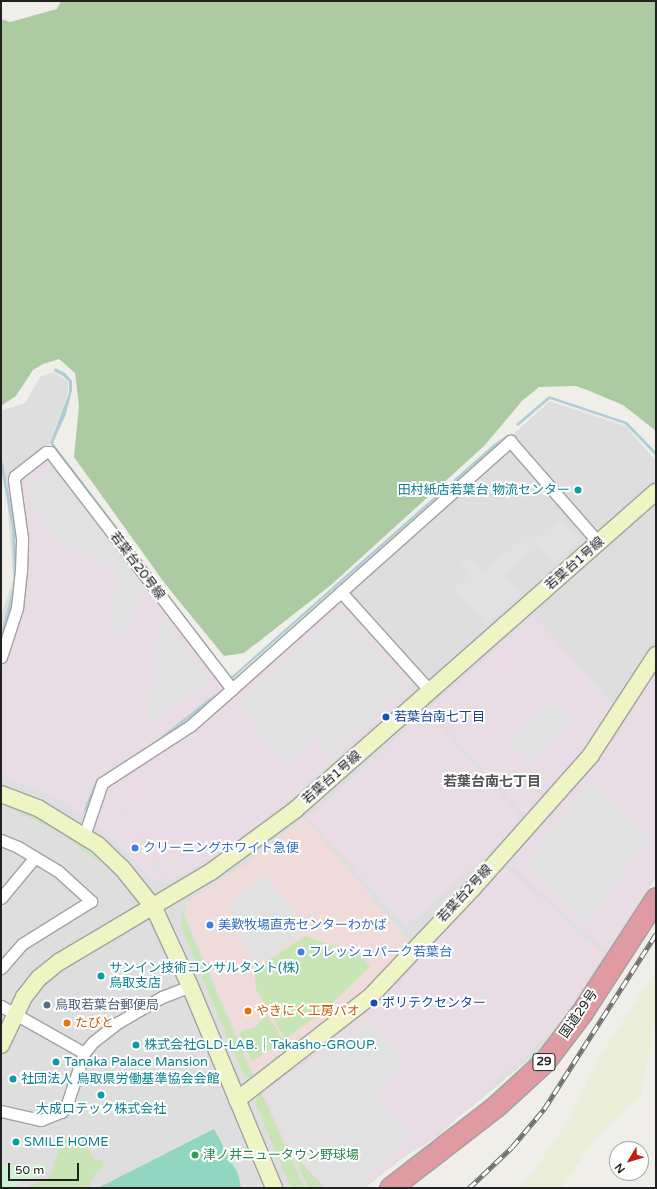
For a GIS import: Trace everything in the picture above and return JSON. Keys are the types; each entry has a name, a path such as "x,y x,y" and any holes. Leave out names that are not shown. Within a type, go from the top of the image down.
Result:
{"highway":[{"name":"国道29号","path":"390,1188 496,1106 545,1061 582,1012 656,898"}],"street":[{"path":"84,836 102,783 190,726 510,441 599,543"},
{"name":"若葉台20号線","path":"1,657 17,608 21,571 22,538 14,480 15,476 46,452 50,452 232,689"},
{"name":"若葉台1号線","path":"1,1045 8,1010 39,978 59,962 154,908 212,871 295,810 656,492"},
{"path":"340,592 430,691"},
{"name":"若葉台2号線","path":"237,1100 370,997 474,887 591,755 656,655"},
{"path":"1,794 38,808 98,845 122,868 154,908 190,986 274,1188"},
{"path":"1,840 35,857 58,871 90,901 22,944 1,968"},
{"path":"1,898 35,857"},
{"path":"1,1111 41,1120 61,1112 66,1107 84,1053 92,1042 119,1022 162,997 190,986"},
{"path":"8,1010 84,1053"}],"shaded area":[{"path":"54,372 68,382 68,393 49,445 229,682 235,683 550,401 626,426 656,461 656,877 550,1043 456,1119 440,1135 402,1158 365,1188 1,1188 1,616 13,579 6,486 1,470 1,411 25,403 40,377"},
{"path":"47,457 51,460 223,684 223,692 192,719 102,778 86,818 53,797 1,776 1,673 18,633 30,580 21,479"},
{"path":"54,469 142,582 127,634 108,629 118,570 55,542 26,491"},
{"path":"561,519 582,539 554,563 537,547 504,575 521,595 486,625 454,589 469,576 460,566 468,557 482,572 528,534 535,539"},
{"path":"334,602 342,602 412,681 412,691 281,808 213,858 168,882 107,782 140,763"},
{"path":"344,608 407,688 332,757 316,738 287,764 236,705"},
{"path":"161,615 210,681 147,726"},
{"path":"533,616 614,706 577,759 526,817 428,709"},
{"path":"656,670 656,874 607,952 508,863 587,775 615,737"},
{"path":"554,702 573,724 528,763 509,741"},
{"path":"426,711 524,820 406,927 308,817"},
{"path":"589,781 651,836 587,924 525,868"},
{"path":"106,782 167,883 155,880 146,874 123,848 91,822"},
{"name":"フレッシュパーク若葉台","path":"304,818 410,942 348,1006 255,1076 185,914 188,902 245,865"},
{"path":"505,866 604,954 562,1019 547,1036 440,1133 422,1147 402,1156 362,1188 306,1188 263,1091 299,1068 369,1010"},
{"path":"265,873 307,929 254,967 226,904"},
{"path":"371,1021 407,1058 373,1093 413,1133 355,1188 328,1188 290,1149 271,1104 272,1091"}],"green space":[{"path":"61,1 656,1 656,431 623,405 587,390 576,386 539,387 522,401 484,446 331,585 244,653 224,656 166,585 74,457 79,406 75,373 59,359 43,364 33,370 16,396 1,406 1,19 10,22 57,9"},
{"path":"6,806 32,815 66,834 65,835"},
{"path":"68,835 102,862 100,863 66,837"},
{"path":"186,904 183,914 253,1077 250,1078 244,1076 183,932 181,914"},
{"path":"305,936 358,954 370,967 324,1011 285,1039 256,989 254,970"},
{"path":"656,970 656,1018 641,1095 590,1145 562,1188 517,1188 532,1175 565,1125 602,1054"},
{"path":"266,1014 284,1040 252,1062 239,1034 244,1030 255,1028"},
{"path":"261,1092 304,1188 291,1188 255,1102"},
{"name":"津ノ井ニュータウン野球場","path":"214,1129 238,1174 241,1188 98,1188"},
{"path":"69,1135 82,1138 95,1161 101,1159 105,1166 94,1175 89,1188 23,1188 46,1179 51,1174 59,1149 65,1137"},
{"path":"292,1153 325,1188 308,1188"},
{"path":"42,1164 47,1169 44,1174 19,1182 13,1188 1,1188 1,1165"}],"water":[{"path":"55,368 65,373 72,381 72,390 66,414 53,443 231,677 494,444 509,434 231,680 50,443 69,393 69,382 63,376 54,371"},
{"path":"549,396 627,422 656,452 656,456 625,424 550,399 518,426 516,424"},
{"path":"219,691 199,711 159,741 97,781 87,808 82,815 96,780 152,744"}],"waterway":[{"path":"1,463 13,527 15,578"},
{"path":"1,637 14,587"}],"railway":[{"path":"469,1188 512,1147 544,1109 656,934"}],"place":[{"name":"田村紙店若葉台 物流センター","path":"578,490"},
{"name":"若葉台南七丁目","path":"386,717"},
{"name":"クリーニングホワイト急便","path":"135,848"},
{"name":"美歎牧場直売センターわかば","path":"210,925"},
{"name":"フレッシュパーク若葉台","path":"301,952"},
{"name":"サンイン技術コンサルタント(株) 鳥取支店","path":"101,976"},
{"name":"ポリテクセンター","path":"374,1003"},
{"name":"鳥取若葉台郵便局","path":"47,1005"},
{"name":"やきにく工房パオ","path":"248,1011"},
{"name":"たびと","path":"67,1023"},
{"name":"株式会社GLD-LAB.｜Takasho-GROUP.","path":"136,1045"},
{"name":"Tanaka Palace Mansion","path":"56,1062"},
{"name":"社団法人 鳥取県労働基準協会会館","path":"13,1079"},
{"name":"大成ロテック株式会社","path":"101,1095"},
{"name":"SMILE HOME","path":"16,1142"},
{"name":"津ノ井ニュータウン野球場","path":"195,1155"}],"district":[{"name":"若葉台南七丁目","path":"492,782"}]}
